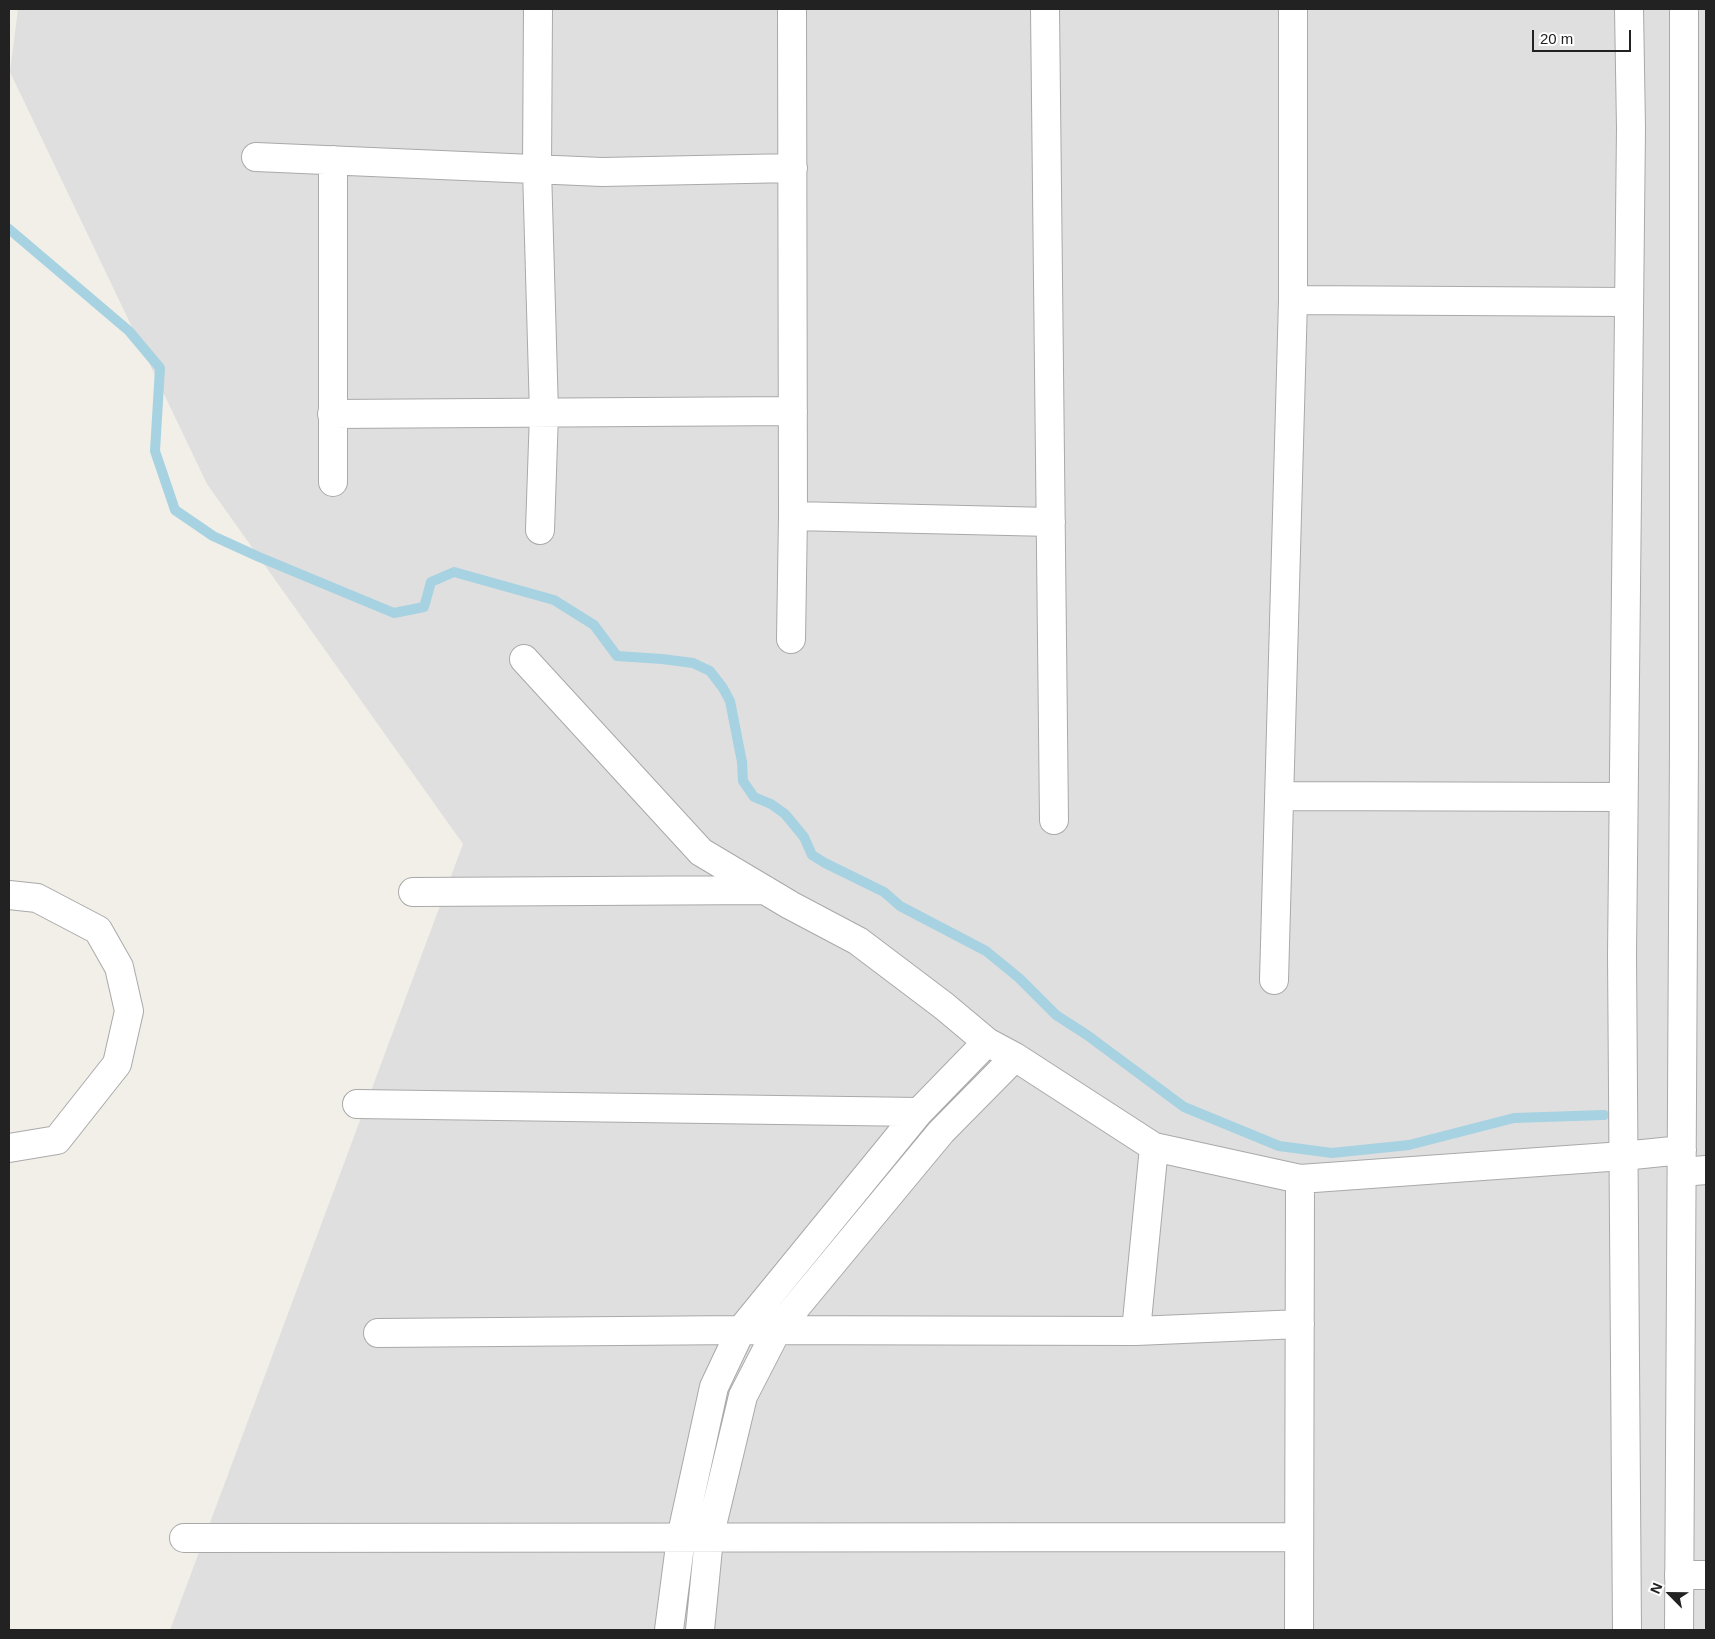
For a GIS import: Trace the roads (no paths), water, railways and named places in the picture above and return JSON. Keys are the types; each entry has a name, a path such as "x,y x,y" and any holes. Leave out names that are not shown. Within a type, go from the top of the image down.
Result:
{"street":[{"path":"538,9 537,169 544,413 540,530"},
{"path":"791,639 793,516 792,9"},
{"path":"1045,9 1054,820"},
{"path":"1274,980 1293,300 1293,9"},
{"path":"1627,1630 1622,954 1630,128 1629,9"},
{"path":"1679,1630 1690,1164 1684,755 1684,9"},
{"path":"256,157 602,172 793,168"},
{"path":"332,482 333,160"},
{"path":"1293,300 1628,302"},
{"path":"332,414 793,411"},
{"path":"793,516 1051,522"},
{"path":"524,659 701,852 858,941 944,1006 987,1042 1015,1057 1154,1147 1300,1180 1623,1156 1690,1164"},
{"path":"1280,796 1623,797"},
{"path":"413,892 765,890"},
{"path":"9,895 37,898 98,930 119,967 129,1010 117,1064 57,1140 9,1148"},
{"path":"669,1630 681,1538 714,1386 742,1330 919,1112 987,1042"},
{"path":"700,1630 709,1538 742,1396 777,1330 941,1132 1015,1057"},
{"path":"357,1104 919,1112"},
{"path":"1136,1331 1154,1147"},
{"path":"1299,1630 1300,1180"},
{"path":"378,1333 742,1330 1136,1331 1300,1324"},
{"path":"184,1538 1299,1537"},
{"path":"1679,1575 1706,1575"}],"waterway":[{"path":"9,229 129,331 160,368 155,451 175,510 213,536 394,613 424,607 431,582 454,572 554,600 594,625 617,656 693,663 710,671 730,701 742,762 743,781 754,797 771,804 785,814 804,837 812,855 884,892 900,906 986,951 1019,978 1056,1015 1087,1035 1184,1107 1279,1146 1332,1153 1409,1145 1514,1118 1604,1115"}]}
